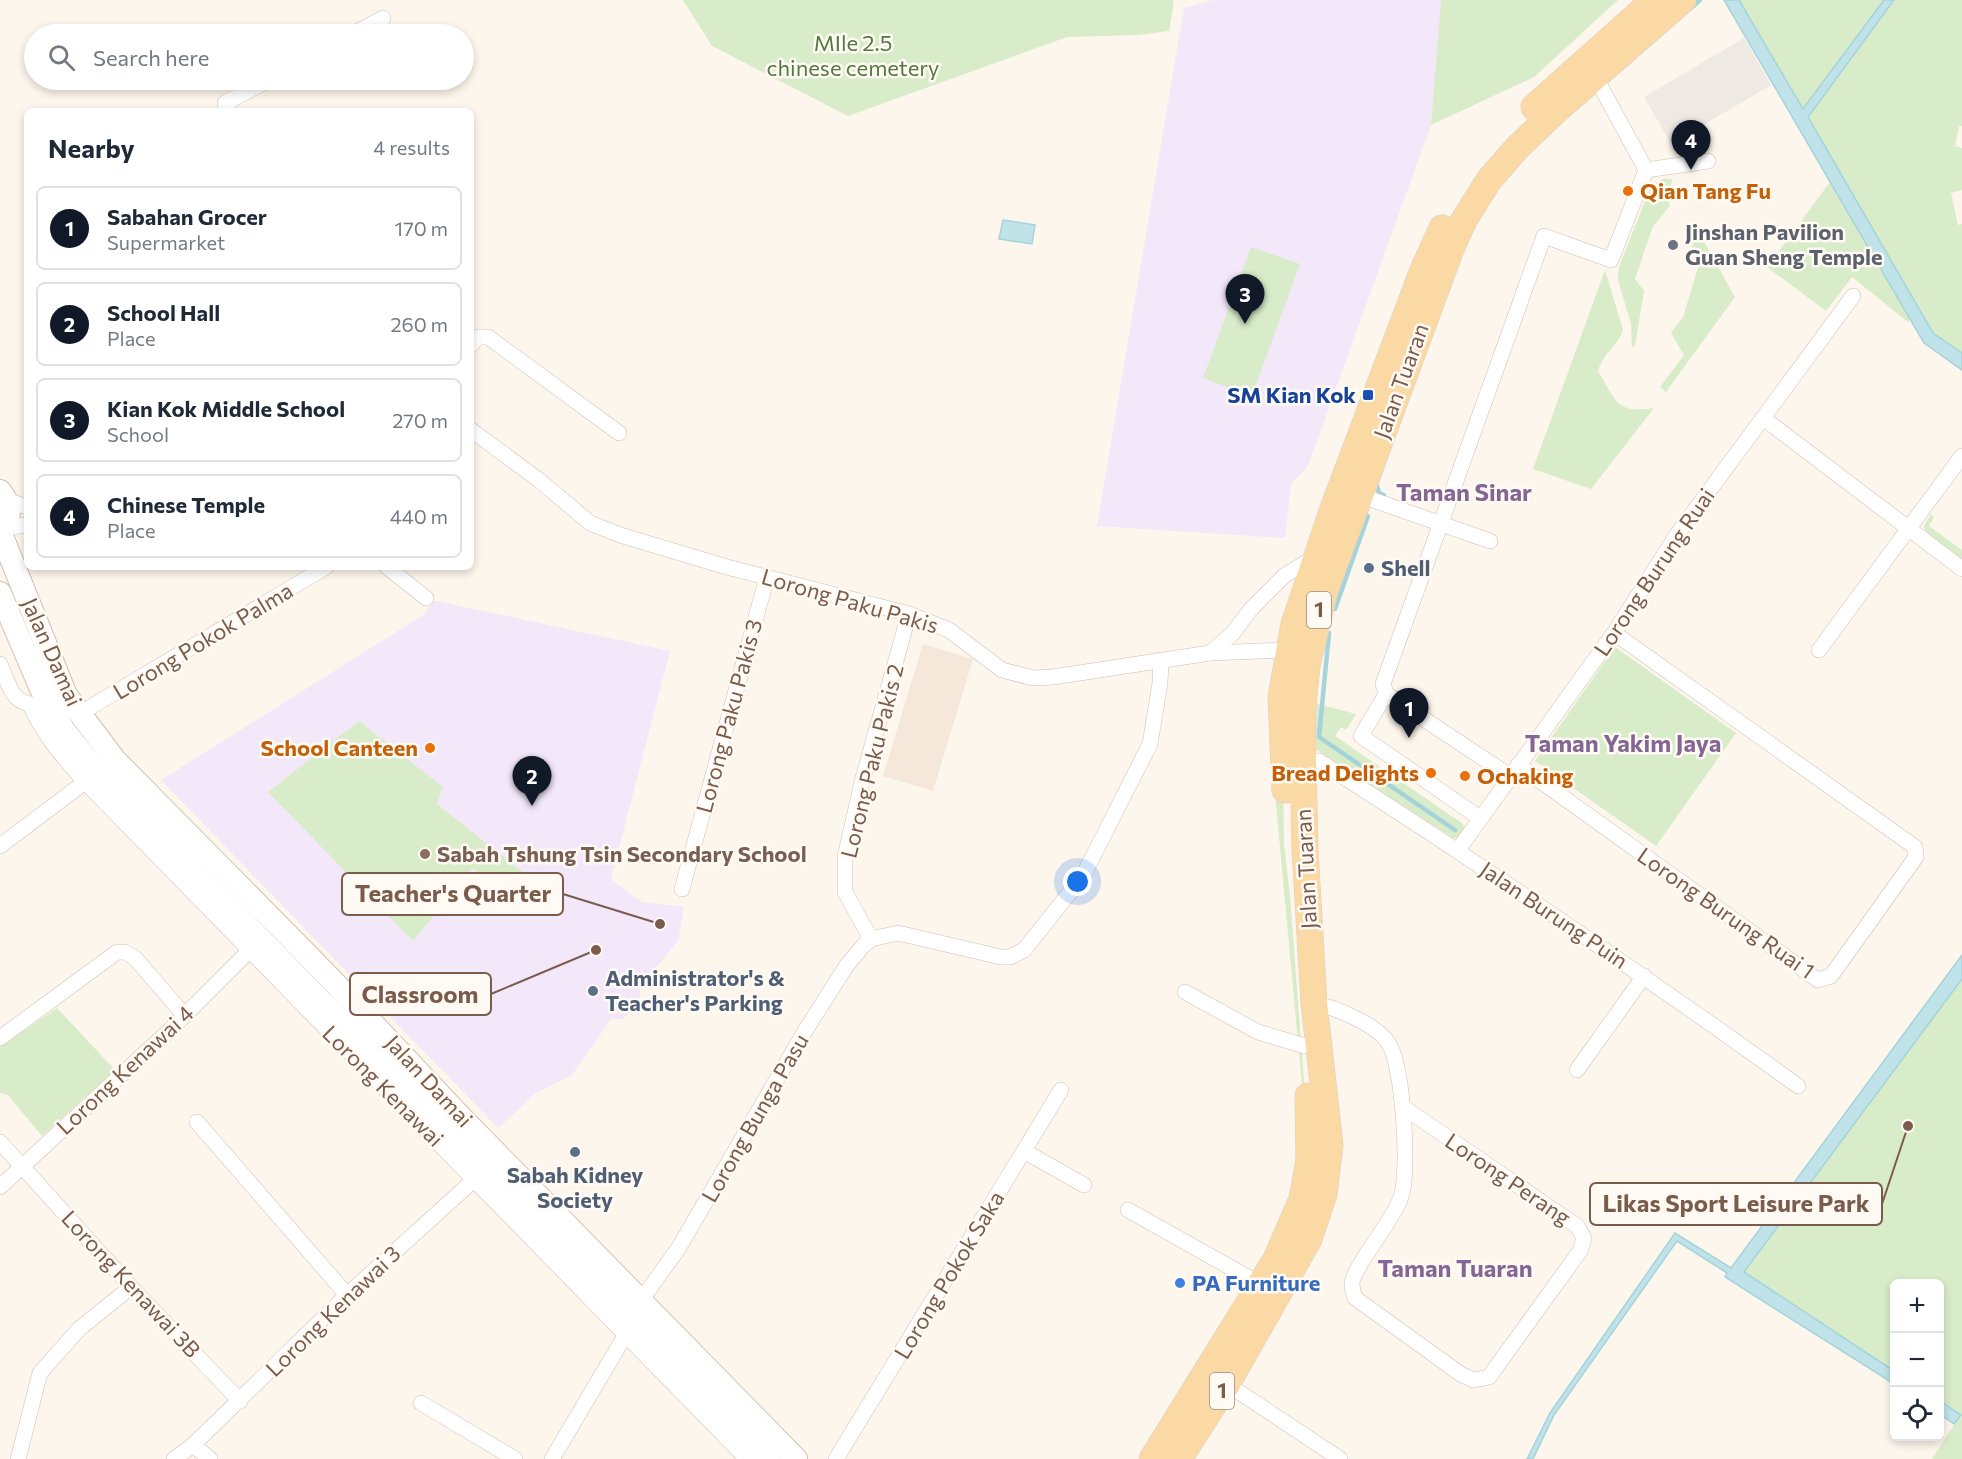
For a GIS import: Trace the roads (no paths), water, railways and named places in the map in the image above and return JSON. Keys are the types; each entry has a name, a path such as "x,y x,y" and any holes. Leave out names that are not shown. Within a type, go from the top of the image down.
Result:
{"main road":[{"name":"Jalan Tuaran","path":"1152,1459 1276,1259 1302,1199 1309,1161 1310,1128 1290,876 1281,698 1288,650 1316,556 1423,270 1469,178 1528,113 1654,0"},
{"name":"Jalan Tuaran","path":"1179,1459 1227,1384 1309,1239 1324,1194 1330,1145 1314,1003 1302,760 1302,714 1311,638 1324,590 1450,249 1464,220 1489,180 1518,147 1559,108 1683,0"},
{"path":"1,530 10,510 11,499"},
{"name":"Jalan Damai","path":"1,530 66,695 114,760 796,1459"},
{"path":"1288,650 1297,638 1324,567 1344,538"},
{"name":"Jalan Damai","path":"0,593 36,697 98,773 769,1459"}],"street":[{"path":"372,24 383,18"},
{"path":"1514,771 1386,694 1383,684 1544,236 1611,260 1646,170 1596,78"},
{"path":"227,107 253,90"},
{"path":"1646,170 1708,161"},
{"name":"Lorong Burung Ruai","path":"1458,850 1614,633 1677,533 1853,296"},
{"path":"474,342 478,338 488,337 620,433"},
{"path":"1763,418 1962,569"},
{"name":"Lorong Paku Pakis","path":"474,432 539,480 590,523 662,548 822,594 909,614 949,630 1002,670 1033,678 1210,652 1288,650"},
{"path":"1819,650 1962,456"},
{"path":"1359,495 1490,541"},
{"path":"1,530 24,526"},
{"path":"1210,652 1233,633 1251,609 1289,571 1316,556"},
{"name":"Lorong Pokok Palma","path":"79,714 321,570"},
{"path":"391,570 426,598"},
{"name":"Lorong Paku Pakis 3","path":"682,889 767,577"},
{"path":"1251,609 1242,639 1261,651"},
{"name":"Lorong Paku Pakis 2","path":"871,939 845,892 845,857 863,778 909,614"},
{"name":"Lorong Burung Ruai 1","path":"1514,771 1818,980 1831,976 1916,857 1914,847 1614,633"},
{"path":"871,939 898,933 1001,957 1010,957 1024,950 1083,876 1150,744 1160,683 1161,660"},
{"name":"Lorong Kenawai","path":"0,664 16,698 22,703 36,697 36,720 58,751 85,782 747,1459"},
{"path":"1386,694 1361,736 1480,818"},
{"name":"Jalan Burung Puin","path":"1302,760 1319,761 1458,850 1644,976 1798,1086"},
{"path":"0,846 85,782"},
{"name":"Lorong Bunga Pasu","path":"642,1299 678,1250 847,965 871,939"},
{"name":"Lorong Kenawai 4","path":"0,1187 249,951"},
{"path":"0,1038 117,952 125,952 135,958 184,1015"},
{"path":"1577,1070 1644,976"},
{"path":"1185,992 1258,1032 1305,1046"},
{"name":"Lorong Perang","path":"1314,1003 1353,1017 1389,1044 1398,1074 1402,1107 1404,1180 1401,1197 1389,1223 1358,1269 1352,1283 1355,1298 1462,1376 1474,1380 1489,1377 1580,1251 1584,1238 1577,1226 1402,1107"},
{"name":"Lorong Pokok Saka","path":"836,1459 1061,1090"},
{"path":"197,1122 347,1295"},
{"name":"Lorong Kenawai 3B","path":"0,1142 131,1287 240,1401"},
{"path":"1024,1151 1084,1185"},
{"name":"Lorong Kenawai 3","path":"174,1459 193,1445 347,1295 475,1179"},
{"path":"1128,1210 1260,1284"},
{"path":"18,1459 40,1373 79,1329 131,1287"},
{"path":"552,1459 626,1334"},
{"path":"1227,1384 1332,1457"},
{"path":"421,1403 515,1459"},
{"path":"193,1445 210,1459"}],"water":[{"path":"1724,0 1739,0 1803,109 1884,0 1894,0 1808,117 1933,333 1962,353 1962,370 1924,343"},
{"path":"1003,220 1035,225 1032,244 999,239"},
{"path":"1962,955 1962,979 1744,1272 1890,1368 1890,1381 1725,1277 1727,1273 1677,1241 1554,1415 1533,1459 1527,1459 1550,1413 1675,1233 1731,1268"},
{"path":"1944,1404 1961,1415 1954,1424 1944,1417"}],"waterway":[{"path":"1691,8 1700,0"},
{"path":"1376,483 1379,493 1384,495"},
{"path":"1335,609 1368,516"},
{"path":"1329,633 1319,737 1455,830"}],"place":[{"name":"Chinese Temple","path":"1691,170"},
{"name":"Qian Tang Fu","path":"1628,191"},
{"name":"Jinshan Pavilion Guan Sheng Temple","path":"1673,245"},
{"name":"Kian Kok Middle School","path":"1245,324"},
{"name":"SM Kian Kok","path":"1368,395"},
{"name":"Shell","path":"1369,568"},
{"name":"Sabahan Grocer","path":"1409,738"},
{"name":"School Canteen","path":"430,748"},
{"name":"Bread Delights","path":"1431,773"},
{"name":"Ochaking","path":"1465,776"},
{"name":"School Hall","path":"532,806"},
{"name":"Sabah Tshung Tsin Secondary School","path":"425,854"},
{"name":"Teacher's Quarter","path":"660,924"},
{"name":"Classroom","path":"596,950"},
{"name":"Administrator's & Teacher's Parking","path":"593,991"},
{"name":"Likas Sport Leisure Park","path":"1908,1126"},
{"name":"Sabah Kidney Society","path":"575,1152"},
{"name":"PA Furniture","path":"1180,1283"}],"district":[{"name":"Taman Sinar","path":"1464,493"},
{"name":"Taman Yakim Jaya","path":"1623,744"},
{"name":"Taman Tuaran","path":"1455,1269"}],"park label":[{"name":"MIle 2.5 chinese cemetery","path":"853,56"}]}
